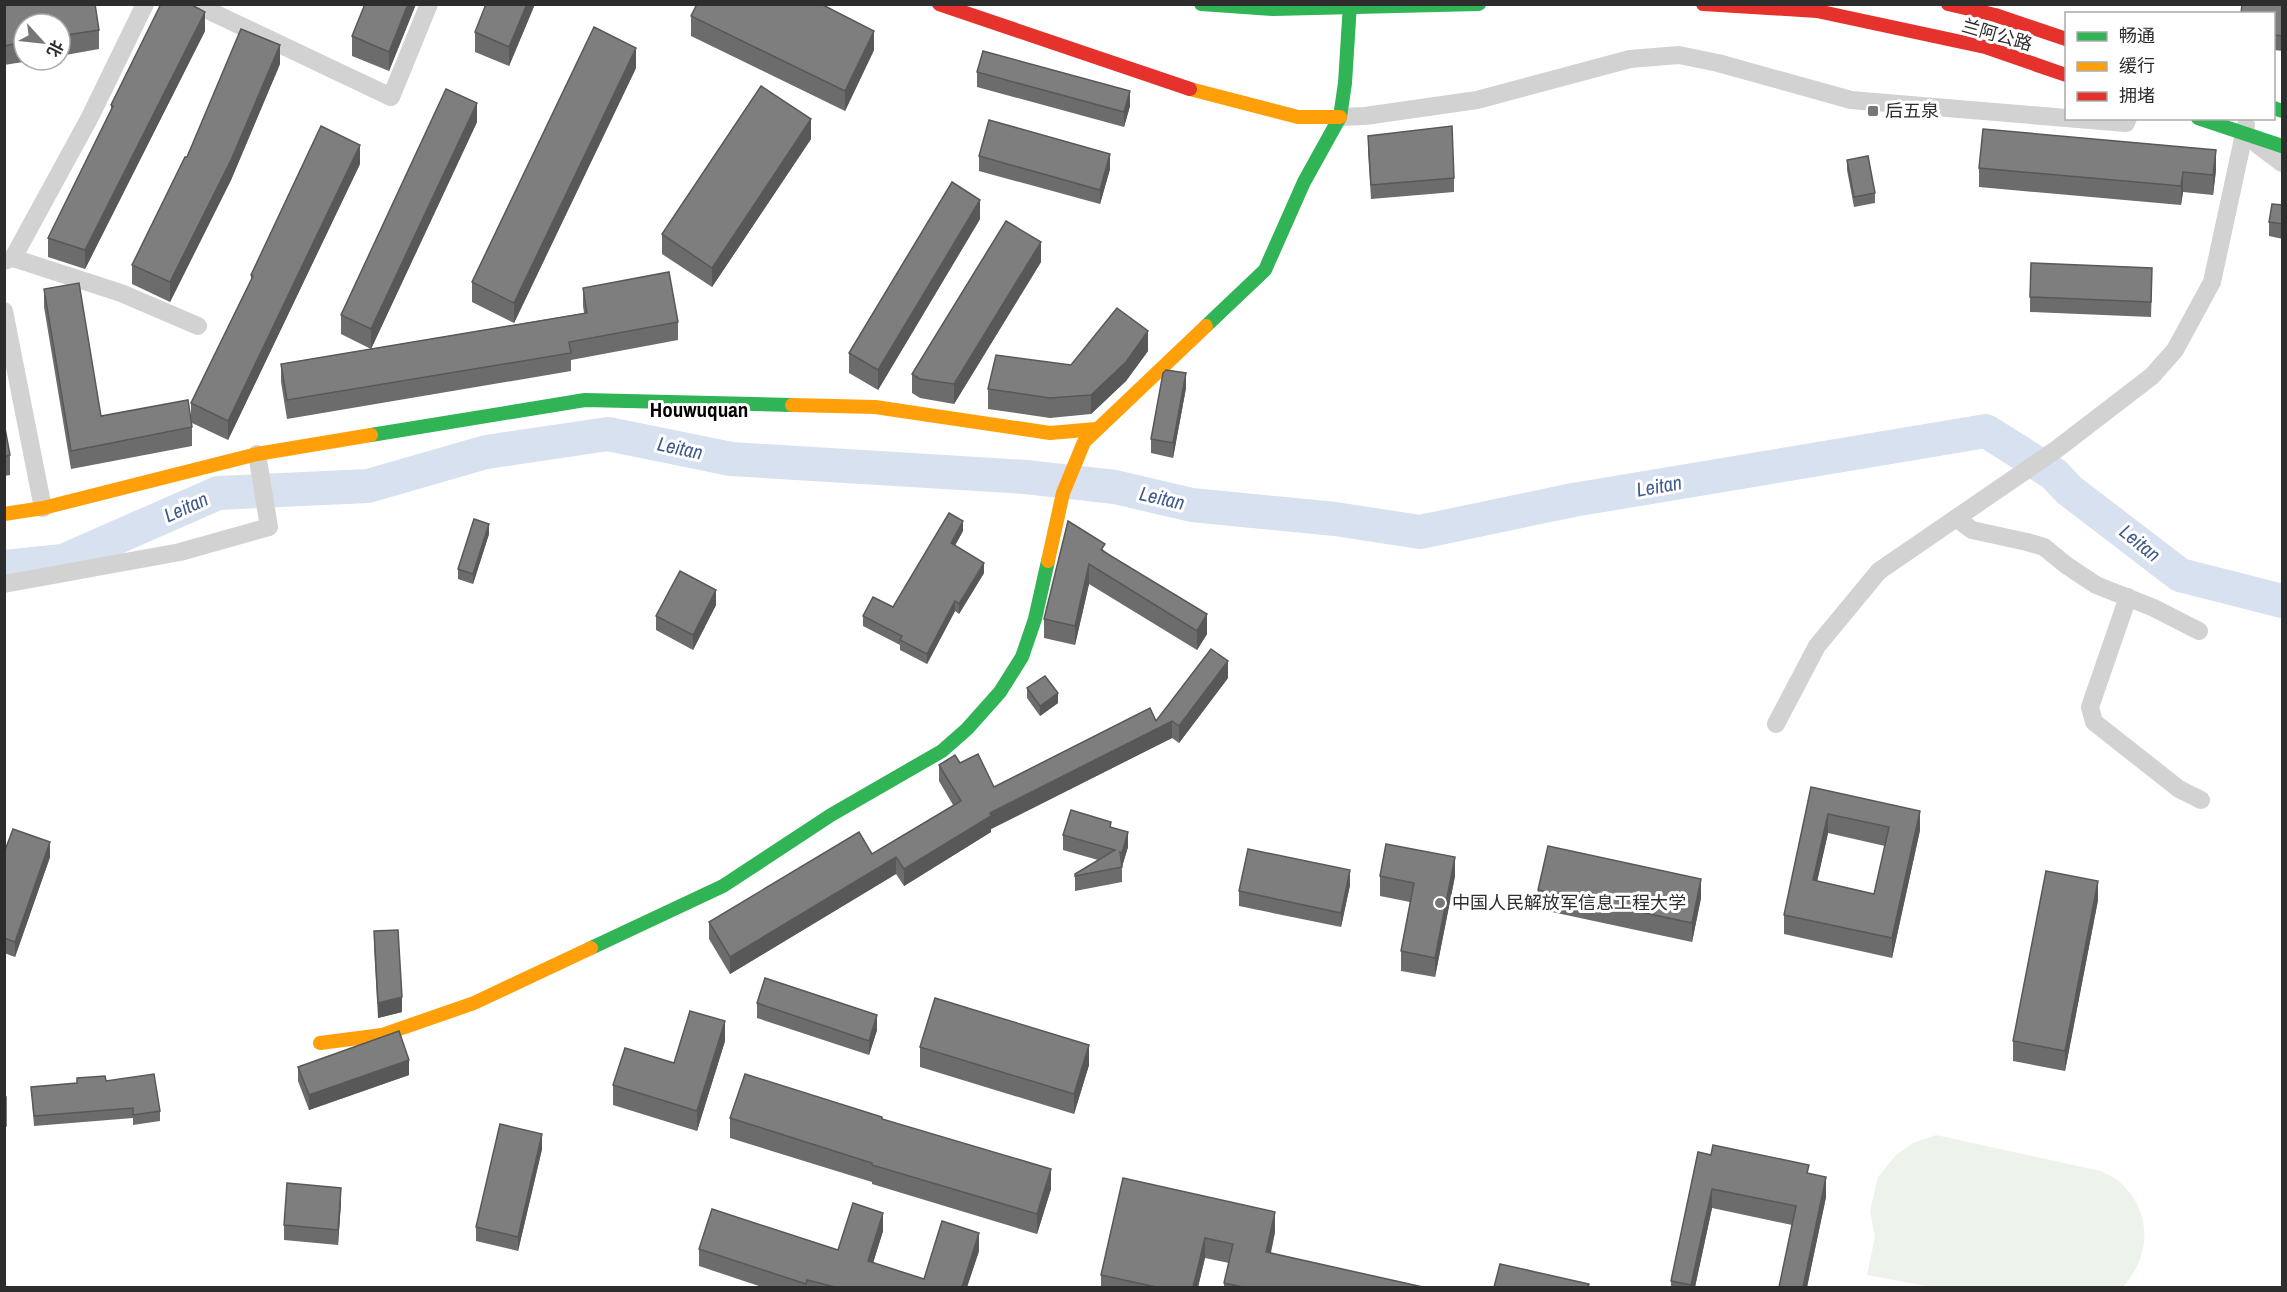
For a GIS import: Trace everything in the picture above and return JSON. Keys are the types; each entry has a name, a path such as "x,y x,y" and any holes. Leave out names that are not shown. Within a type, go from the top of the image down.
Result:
{"main road":[{"path":"939,4 1190,89 1298,117 1340,117"},
{"path":"1202,4 1273,9 1479,4"},
{"name":"兰阿公路","path":"1703,4 1817,11 1985,47 2065,74"},
{"name":"兰阿公路","path":"1948,4 1995,15 2065,38"},
{"path":"320,1043 382,1035 474,1003 712,891 831,815 942,751 985,710 1000,693 1022,657 1035,619 1063,493 1084,442 1264,270 1304,182 1340,117 1345,83 1350,6"},
{"path":"2210,120 2246,126 2283,146"},
{"path":"4,514 43,508 257,454 585,399 875,407 1050,433 1096,429"}],"street":[{"path":"145,4 90,117 9,260 121,292 198,326"},
{"path":"195,4 391,97 429,4"},
{"path":"1340,117 1365,116 1478,100 1630,59 1679,55 1718,63 1851,100 2065,119"},
{"path":"2072,120 2127,123 2128,120"},
{"path":"2246,126 2283,163"},
{"path":"1776,723 1817,646 1878,571 2057,449 2152,376 2175,350 2212,282 2246,126"},
{"path":"4,311 43,508"},
{"path":"4,584 180,552 268,527 257,454"},
{"path":"1956,518 1972,530 2044,547 2096,585 2128,597 2199,631"},
{"path":"2128,597 2090,707 2094,722 2180,789 2201,800"}],"shaded area":[{"path":"1936,1135 2101,1171 2117,1180 2131,1195 2139,1208 2143,1221 2143,1249 2132,1276 2122,1288 1931,1287 1867,1275 1875,1237 1870,1211 1878,1177 1896,1155 1913,1143"}],"building":[{"path":"95,4 99,30 72,34 72,12 12,12 12,44 4,46 4,6"},
{"path":"161,4 190,4 205,12 85,250 48,238 113,106 111,105"},
{"path":"365,4 408,4 389,52 352,36"},
{"path":"486,4 527,4 509,47 475,32"},
{"path":"697,4 821,4 874,31 845,91 691,16"},
{"path":"2242,4 2283,4 2283,36 2275,35 2275,12 2241,12"},
{"path":"594,27 636,48 514,303 472,282"},
{"path":"241,29 280,45 231,160 170,282 132,265 187,157"},
{"path":"983,51 1130,91 1124,112 977,72"},
{"path":"761,86 811,119 712,268 662,234"},
{"path":"446,89 477,103 371,329 341,315"},
{"path":"989,120 1110,154 1100,190 979,156"},
{"path":"321,126 360,145 228,421 191,403 253,276 251,275"},
{"path":"1452,126 1454,178 1371,185 1368,136"},
{"path":"1983,129 2216,150 2213,175 2183,172 2181,186 1979,168"},
{"path":"1868,156 1875,193 1854,197 1847,160"},
{"path":"952,182 980,200 878,370 849,353"},
{"path":"2272,204 2283,205 2283,224 2269,222"},
{"path":"1006,221 1041,242 954,384 920,379 912,374"},
{"path":"2031,263 2152,268 2151,302 2030,297"},
{"path":"669,272 678,322 569,342 571,353 287,400 281,364 587,313 583,288"},
{"path":"79,283 101,416 188,400 192,427 71,451 44,289"},
{"path":"1117,308 1148,331 1126,362 1091,395 1050,398 988,389 996,355 1071,365"},
{"path":"1166,370 1186,373 1173,443 1151,439 1163,373"},
{"path":"4,423 10,455 4,457"},
{"path":"949,513 963,521 951,543 984,563 959,604 955,601 927,654 900,640 902,636 863,616 873,597 893,607"},
{"path":"474,519 489,524 473,574 458,569"},
{"path":"1068,521 1105,544 1101,550 1207,614 1197,631 1089,564 1075,626 1044,619"},
{"path":"680,571 716,590 693,635 656,616"},
{"path":"1211,649 1228,661 1179,726 1172,721 990,813 991,816 904,869 896,857 730,957 709,922 859,832 872,854 961,801 939,765 955,755 960,763 978,754 994,787 1150,708 1156,721"},
{"path":"1045,676 1058,693 1040,706 1027,688"},
{"path":"1811,787 1920,811 1892,938 1784,915","holes":["1828,814 1889,827 1874,894 1813,880"]},
{"path":"1071,810 1111,822 1110,827 1128,832 1122,853 1120,852 1122,867 1075,876 1115,850 1063,835"},
{"path":"13,829 50,842 15,942 4,938 4,853"},
{"path":"1386,844 1455,857 1435,958 1401,951 1414,883 1380,876"},
{"path":"1548,846 1701,879 1692,923 1538,890"},
{"path":"1248,849 1350,870 1341,913 1239,891"},
{"path":"2046,871 2098,881 2065,1051 2013,1041"},
{"path":"398,930 402,997 378,1003 374,931"},
{"path":"765,978 877,1015 869,1041 757,1003"},
{"path":"935,998 1089,1045 1074,1094 920,1047"},
{"path":"690,1011 725,1021 697,1111 613,1085 625,1048 674,1063"},
{"path":"399,1031 409,1060 309,1095 298,1067"},
{"path":"154,1074 160,1111 133,1115 133,1108 34,1116 31,1087 77,1083 77,1078 105,1076 106,1081"},
{"path":"745,1074 882,1117 882,1119 1051,1169 1037,1214 872,1165 872,1163 730,1118"},
{"path":"4,1097 6,1097 6,1126 4,1126"},
{"path":"500,1124 542,1134 518,1237 476,1227"},
{"path":"1713,1145 1809,1165 1807,1173 1826,1177 1803,1287 1779,1287 1796,1206 1712,1189 1691,1285 1671,1281 1698,1152 1711,1155"},
{"path":"1123,1178 1275,1212 1266,1252 1423,1287 1243,1287 1224,1283 1233,1244 1205,1238 1193,1287 1156,1287 1101,1275"},
{"path":"287,1183 341,1188 338,1230 284,1225"},
{"path":"853,1203 883,1213 868,1261 924,1279 942,1221 979,1233 962,1287 835,1287 807,1280 806,1284 699,1249 712,1209 838,1250"},
{"path":"1500,1264 1589,1284 1588,1287 1494,1287"}],"waterway":[{"name":"Leitan","path":"4,567 63,561 218,493 368,486 486,452 608,434 731,459 1026,477 1115,487 1192,505 1335,519 1420,532 1573,500 1986,431 2054,474 2069,490 2180,575 2282,601"}],"traffic: fast":[{"path":"1201,4 1273,9 1479,4"},
{"path":"1206,326 1265,270 1304,182 1340,117 1345,83 1350,4"},
{"path":"2275,108 2282,111"},
{"path":"2204,120 2282,146"},
{"path":"371,435 585,400 792,405"},
{"path":"591,948 723,886 831,815 942,751 967,729 1000,692 1022,657 1035,619 1048,561"}],"traffic: slow":[{"path":"1190,89 1298,117 1340,117"},
{"path":"1048,561 1063,493 1084,442 1206,326"},
{"path":"792,405 875,407 1050,433 1096,429"},
{"path":"4,514 43,508 257,454 371,435"},
{"path":"320,1043 382,1035 474,1003 591,948"}],"traffic: jam":[{"path":"939,4 1190,89"},
{"path":"1703,4 1817,11 1985,47 2065,75"},
{"path":"1948,4 1995,15 2065,39"}],"place":[{"name":"后五泉","path":"1873,111"},
{"name":"中国人民解放军信息工程大学","path":"1440,903"}],"district":[{"name":"Houwuquan","path":"699,410"}]}
